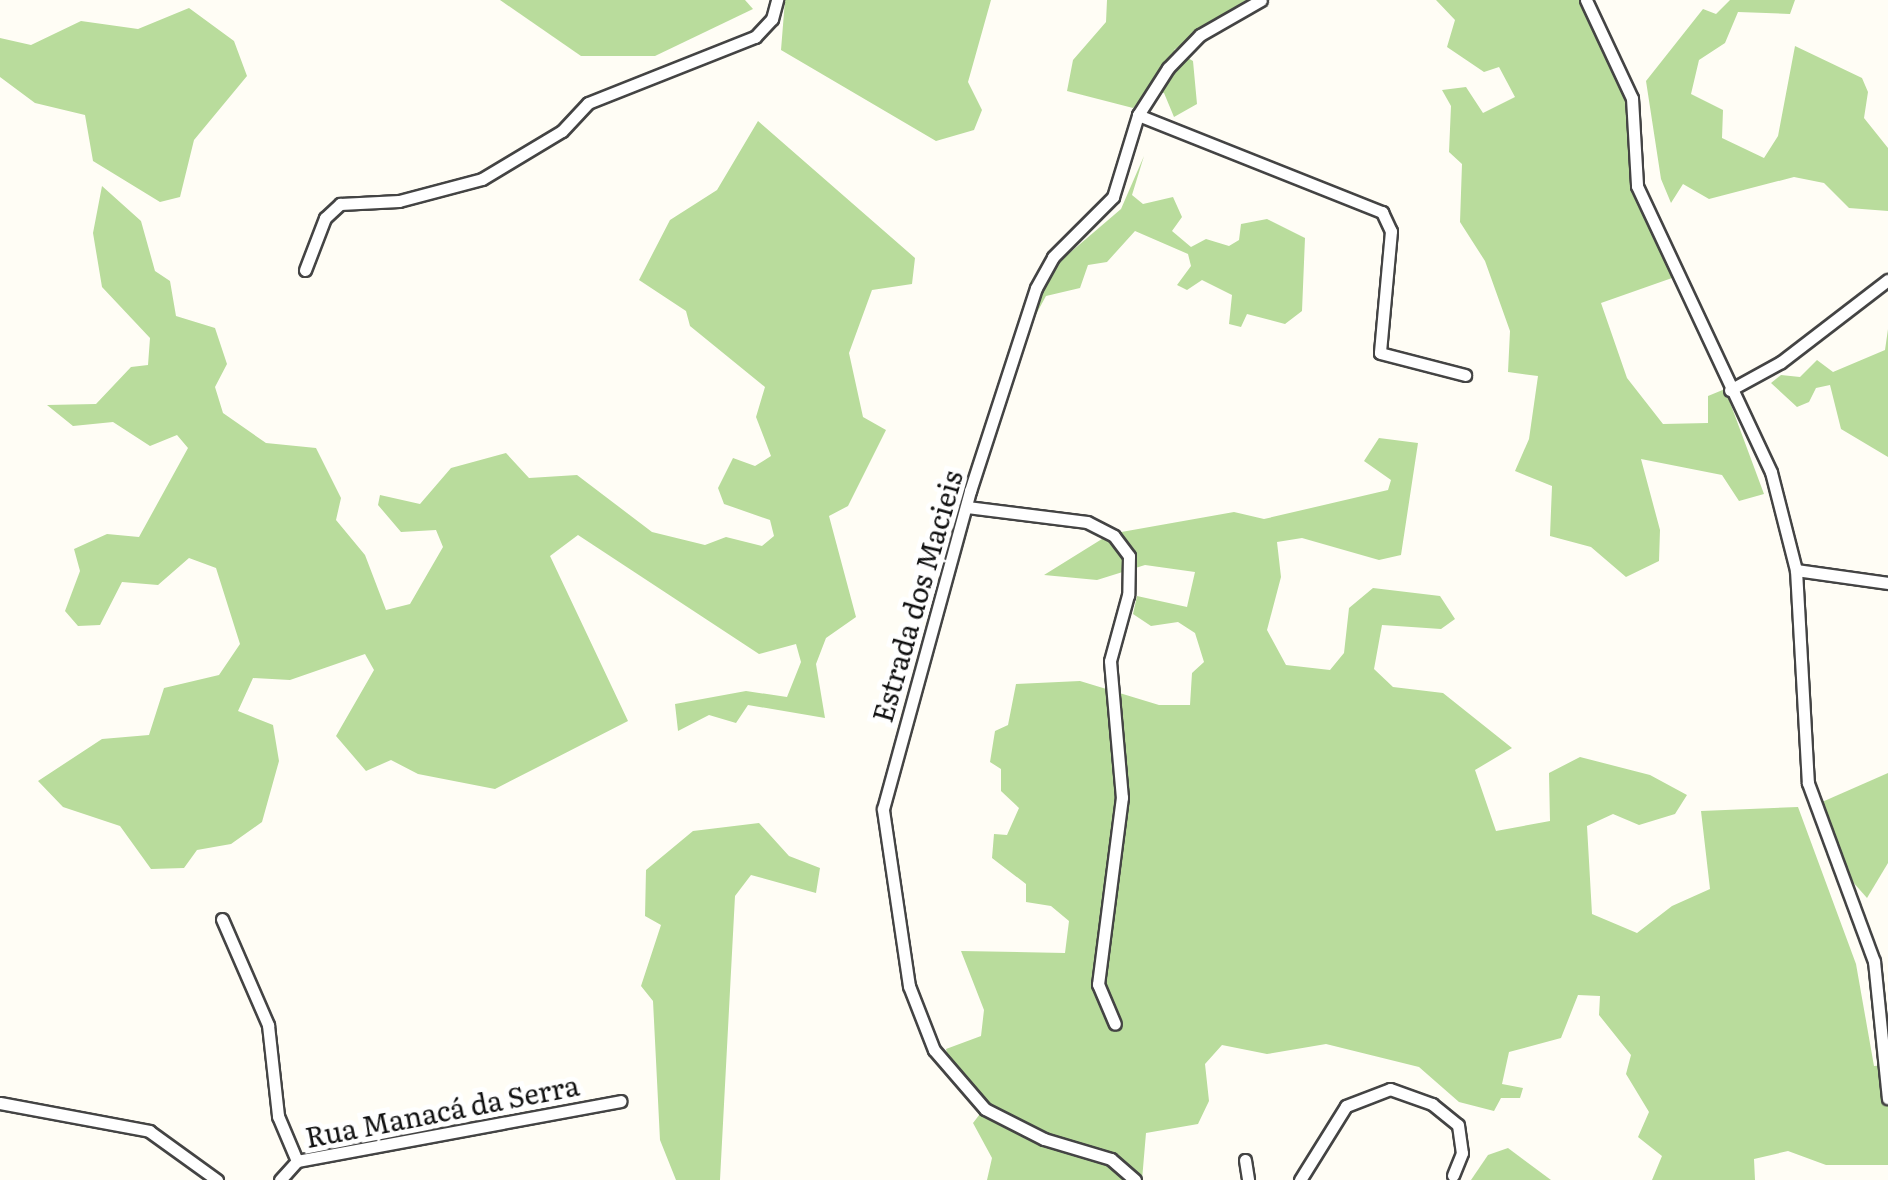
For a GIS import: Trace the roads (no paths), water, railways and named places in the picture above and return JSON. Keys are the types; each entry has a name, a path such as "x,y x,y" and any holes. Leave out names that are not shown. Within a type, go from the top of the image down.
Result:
{"street":[{"path":"305,270 325,218 340,204 399,200 482,180 562,131 588,103 754,37 772,19 778,0"},
{"name":"Estrada dos Macieis","path":"1135,1180 1111,1160 1024,1131 972,1098 934,1050 909,986 893,909 883,809 966,507 1036,288 1053,257 1112,196 1138,115 1157,82 1200,35 1261,0"},
{"path":"1586,0 1632,98 1637,186 1771,472 1796,570 1808,783 1874,962 1888,1046 1888,1098"},
{"path":"1138,115 1351,197 1387,218 1380,353 1464,375"},
{"path":"1730,390 1781,362 1888,280"},
{"path":"966,507 1087,522 1114,536 1129,556 1128,596 1110,661 1122,797 1098,984 1115,1024"},
{"path":"1796,570 1888,583"},
{"path":"222,919 268,1025 278,1116 298,1162"},
{"path":"1300,1180 1346,1106 1382,1090 1413,1094 1458,1125 1462,1153 1453,1175"},
{"name":"Rua Manacá da Serra","path":"280,1180 298,1162 620,1102"},
{"path":"0,1104 149,1131 217,1180"},
{"path":"1245,1160 1248,1180"}]}
